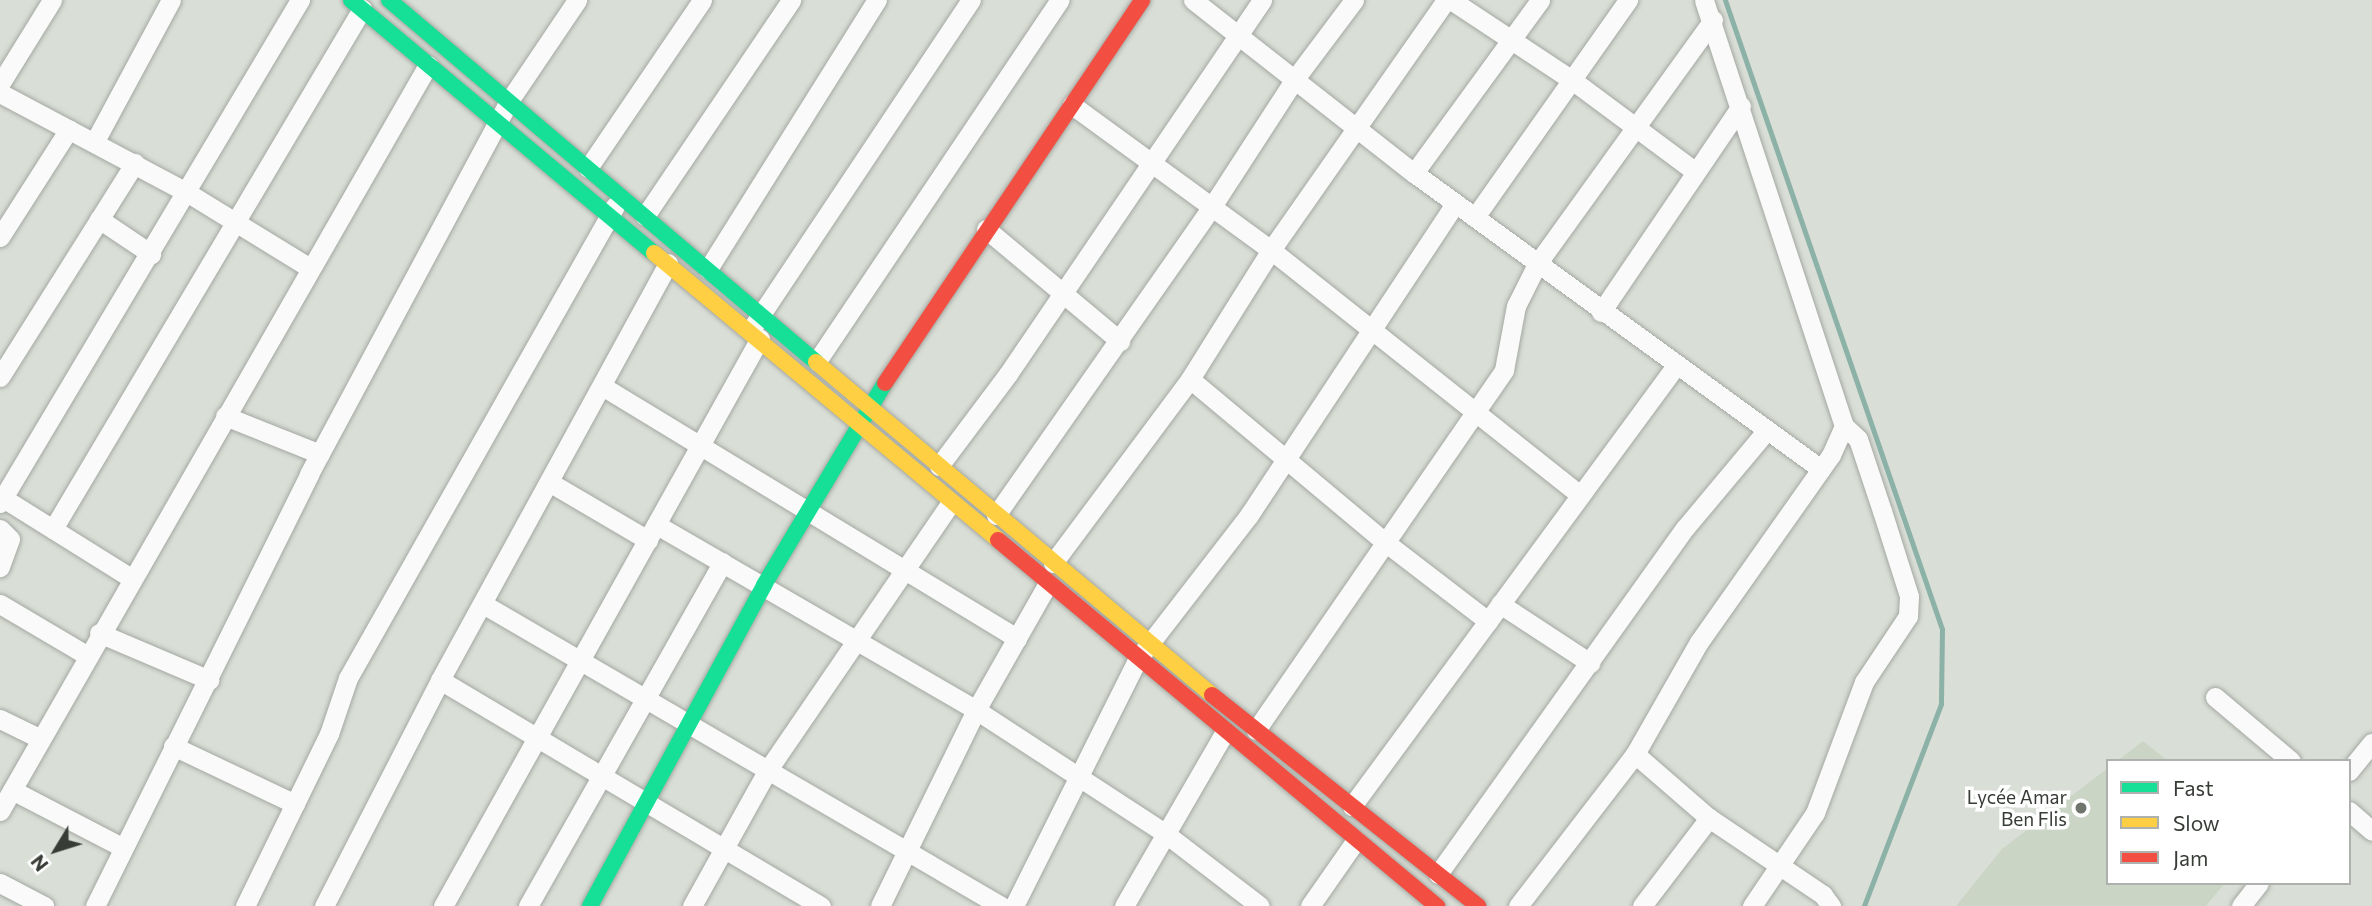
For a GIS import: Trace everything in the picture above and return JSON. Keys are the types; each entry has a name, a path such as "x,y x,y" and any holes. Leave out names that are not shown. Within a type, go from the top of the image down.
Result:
{"main road":[{"path":"390,0 1053,563 1225,732 1437,906"},
{"path":"590,906 764,585 870,407 986,229 1142,0"},
{"path":"356,4 755,334 859,427 1047,586 1256,730 1478,906"}],"street":[{"path":"0,84 52,0"},
{"path":"95,141 171,0"},
{"path":"131,578 1,500 188,193 300,0"},
{"path":"95,906 122,847 209,680 320,454 509,101 577,0"},
{"path":"589,168 702,0"},
{"path":"645,216 791,0"},
{"path":"708,269 877,0"},
{"path":"443,906 541,737 703,444 755,334 761,314 971,0"},
{"path":"817,362 1060,0"},
{"path":"1193,0 1455,204 1675,366 1821,469"},
{"path":"939,466 1153,164 1262,0"},
{"path":"996,515 1120,341 1294,80 1354,0"},
{"path":"1053,563 1190,379 1271,250 1448,0 1572,80 1696,172"},
{"path":"1414,173 1540,0"},
{"path":"1475,217 1628,0"},
{"path":"1704,0 1713,20 1844,426 1858,439 1909,596 1908,616 1864,682 1815,813 1752,906"},
{"path":"53,529 234,222 356,4"},
{"path":"1256,730 1504,370 1516,306 1537,264 1713,20"},
{"path":"0,811 99,633 428,65"},
{"path":"0,93 135,163 310,268"},
{"path":"1072,105 1271,250 1473,415 1579,494"},
{"path":"1601,312 1741,106"},
{"path":"0,237 69,129"},
{"path":"0,377 135,163"},
{"path":"245,906 329,734 348,678 609,214 622,197"},
{"path":"1014,906 1143,653 1249,515 1455,204"},
{"path":"99,219 151,254"},
{"path":"986,229 1120,341"},
{"path":"324,906 440,680 668,263"},
{"path":"1352,806 1675,366"},
{"path":"1190,379 1385,542 1488,621"},
{"path":"602,386 703,444 1017,638"},
{"path":"225,416 320,454"},
{"path":"1518,906 1635,754 1699,642 1821,469 1844,426"},
{"path":"1438,874 1720,482 1767,430"},
{"path":"549,482 653,533 723,562 858,638 976,710 1166,834 1259,906"},
{"path":"692,906 767,771 950,504"},
{"path":"0,529 10,539 0,567"},
{"path":"528,906 723,562"},
{"path":"880,906 976,710 1047,586"},
{"path":"0,604 88,656"},
{"path":"483,604 1001,906"},
{"path":"1500,604 1590,663"},
{"path":"99,633 209,680"},
{"path":"440,680 647,799 821,906"},
{"path":"2216,697 2289,759"},
{"path":"0,719 39,738"},
{"path":"1124,906 1225,732"},
{"path":"2351,769 2372,743"},
{"path":"173,746 295,804"},
{"path":"1635,754 1709,818 1777,867 1823,895 1831,906"},
{"path":"12,790 122,847"},
{"path":"2351,813 2372,831"},
{"path":"1642,906 1709,818"},
{"path":"1310,906 1356,840"},
{"path":"0,883 44,906"},
{"path":"2241,906 2257,885"}],"shaded area":[{"name":"Lycée Amar Ben Flis","path":"2143,741 2166,759 2120,759"},
{"name":"Lycée Amar Ben Flis","path":"2106,770 2106,885 2223,885 2206,906 1956,906 2002,849"}],"waterway":[{"path":"1725,0 1942,629 1941,704 1864,906"}],"traffic: fast":[{"path":"351,0 654,253"},
{"path":"389,0 816,362"},
{"path":"590,906 764,585 885,383"}],"traffic: slow":[{"path":"654,253 998,540"},
{"path":"816,362 1212,695"}],"traffic: jam":[{"path":"885,383 1142,0"},
{"path":"998,540 1437,906"},
{"path":"1212,695 1478,906"}],"place":[{"name":"Lycée Amar Ben Flis","path":"2081,808"}]}
